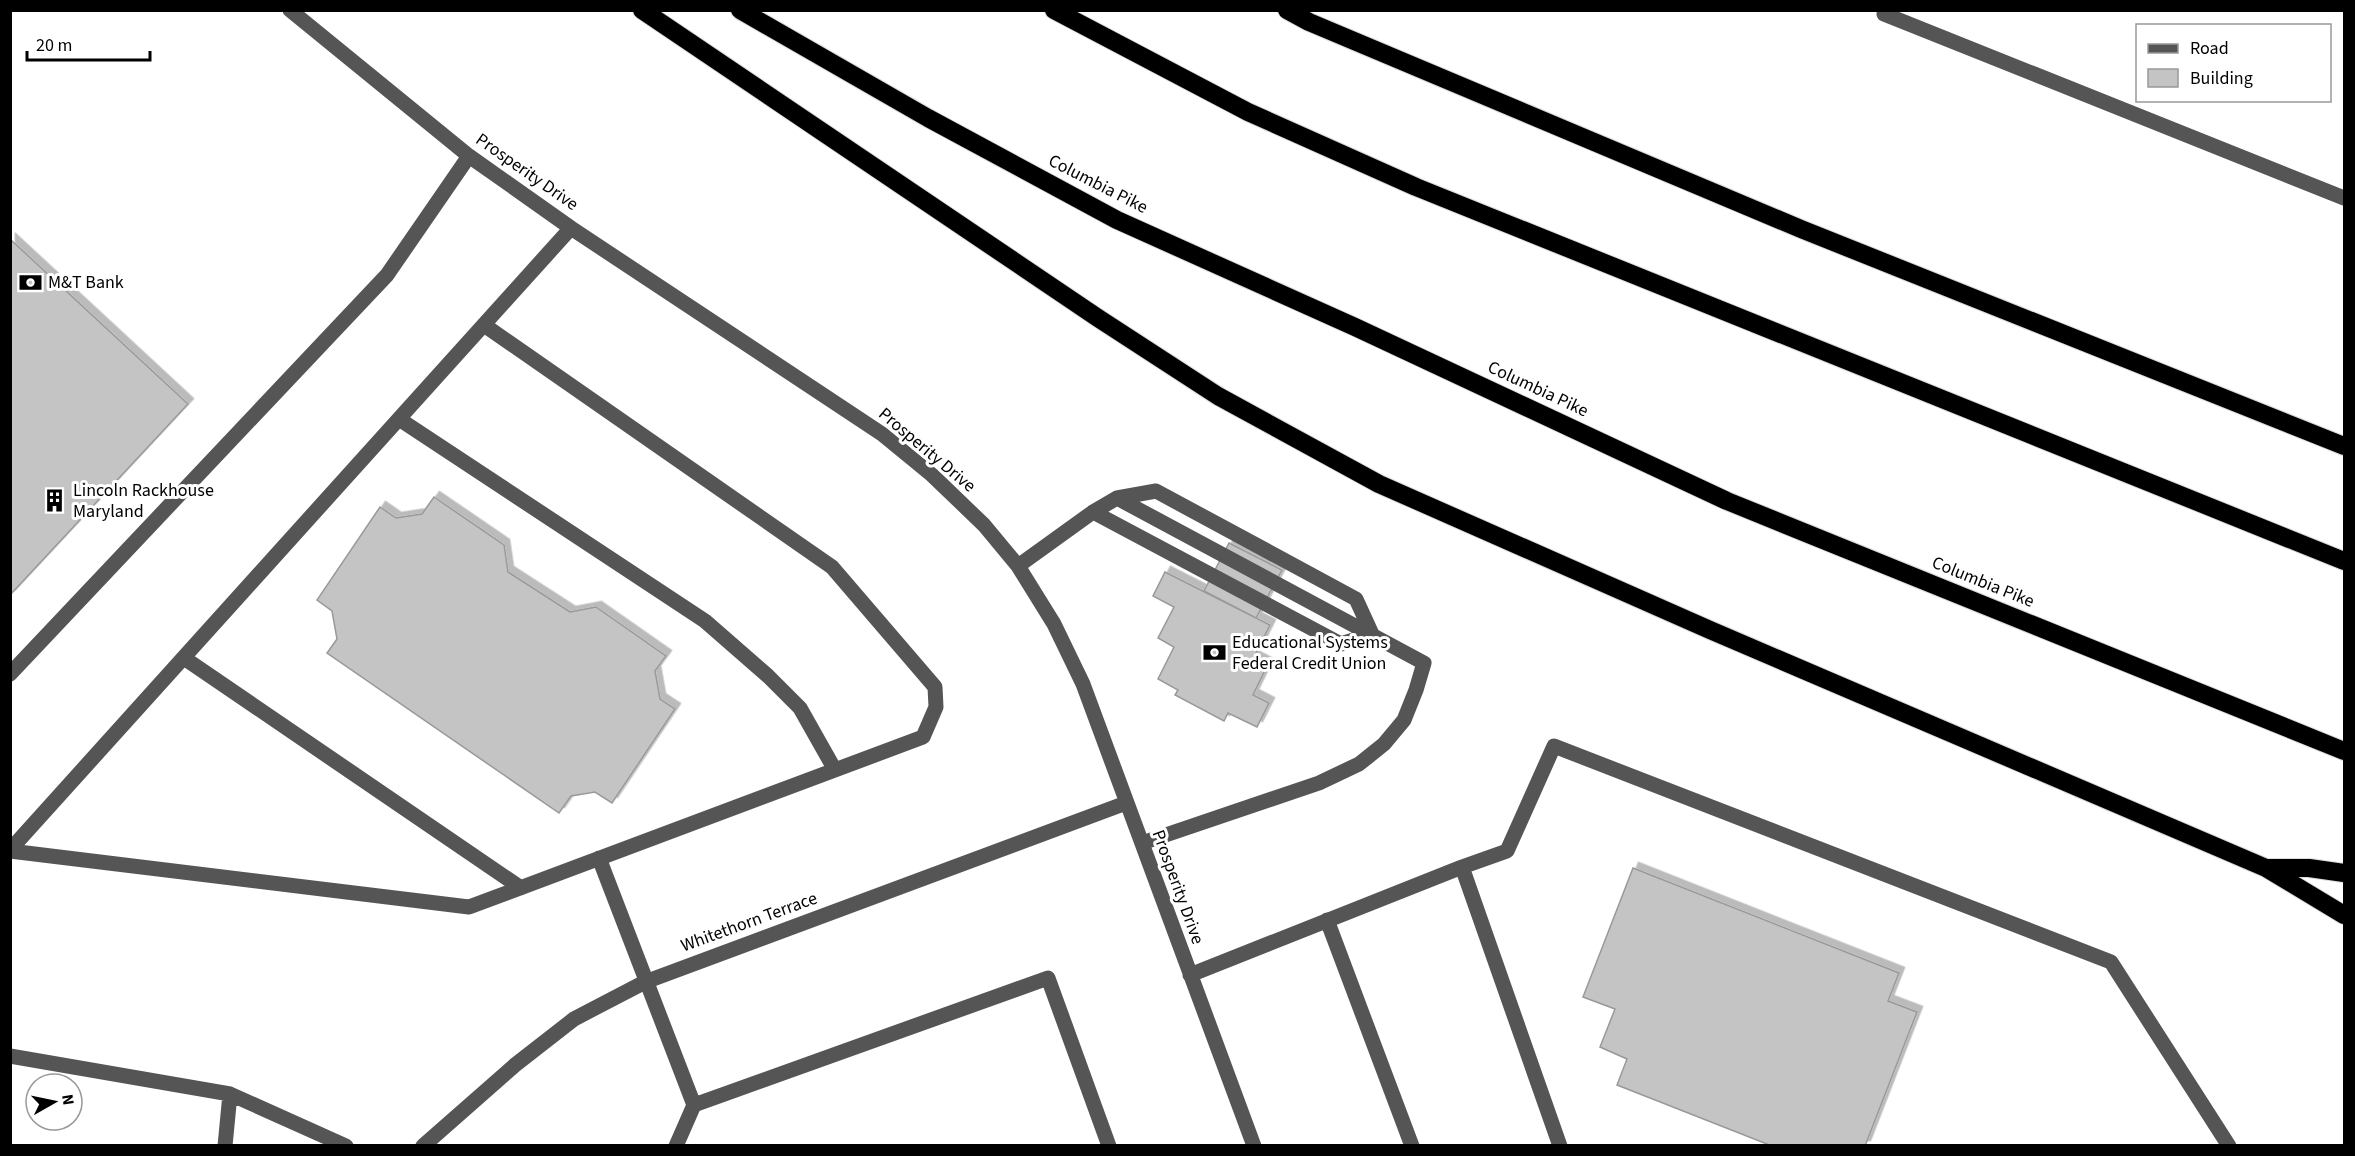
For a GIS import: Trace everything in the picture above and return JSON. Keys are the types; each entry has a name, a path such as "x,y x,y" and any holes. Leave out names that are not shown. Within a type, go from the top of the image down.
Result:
{"highway":[{"path":"642,10 1218,396 1379,484 1710,630 2266,868 2344,915"},
{"name":"Columbia Pike","path":"740,10 928,118 1117,220 1355,327 1727,501 2344,752"},
{"path":"1054,10 1248,112 1416,187 2344,561"},
{"path":"1287,10 1331,31 1801,229 2344,446"},
{"path":"2266,868 2309,868 2344,873"}],"street":[{"name":"Prosperity Drive","path":"290,10 469,156 571,228 882,434 932,475 984,525 1018,566 1054,624 1083,684 1254,1146"},
{"path":"1885,10 1884,14 2344,198"},
{"path":"10,674 387,275 469,156"},
{"path":"10,851 571,228"},
{"path":"10,851 469,907 923,736 936,707 935,687 832,567 484,325"},
{"path":"399,419 705,621 768,676 800,708 835,770"},
{"path":"1018,566 1093,512 1117,498 1156,491 1356,599 1372,634"},
{"path":"1117,498 1424,663 1404,720 1384,744 1359,764 1319,783 1142,843"},
{"path":"1093,512 1341,644 1372,634"},
{"path":"184,658 521,888"},
{"path":"1190,975 1507,850 1554,746 2111,962 2229,1146"},
{"name":"Whitethorn Terrace","path":"423,1146 515,1065 574,1019 645,982 1126,803"},
{"path":"599,858 694,1105 676,1146"},
{"path":"1462,867 1560,1146"},
{"path":"1326,920 1412,1146"},
{"path":"694,1105 1048,978 1109,1146"},
{"path":"10,1056 230,1095 346,1146"},
{"path":"225,1146 230,1095"}],"building":[{"name":"Lincoln Rackhouse Maryland","path":"10,239 188,404 10,595"},
{"path":"434,497 504,545 508,572 570,612 596,607 666,656 655,671 660,699 675,709 612,803 595,792 571,796 559,813 327,653 337,639 332,611 317,600 380,507 396,518 422,514"},
{"path":"1229,543 1282,570 1256,618 1204,591"},
{"name":"Educational Systems Federal Credit Union","path":"1165,572 1270,625 1254,657 1268,664 1253,695 1269,703 1257,727 1228,713 1224,721 1175,695 1178,690 1158,679 1174,647 1158,638 1174,607 1153,596"},
{"path":"1633,868 1899,973 1888,1001 1917,1012 1865,1146 1772,1146 1617,1085 1627,1059 1600,1047 1615,1009 1583,997"}],"place":[{"name":"M&T Bank","path":"30,282"},
{"name":"Lincoln Rackhouse Maryland","path":"55,500"},
{"name":"Educational Systems Federal Credit Union","path":"1214,652"}]}
